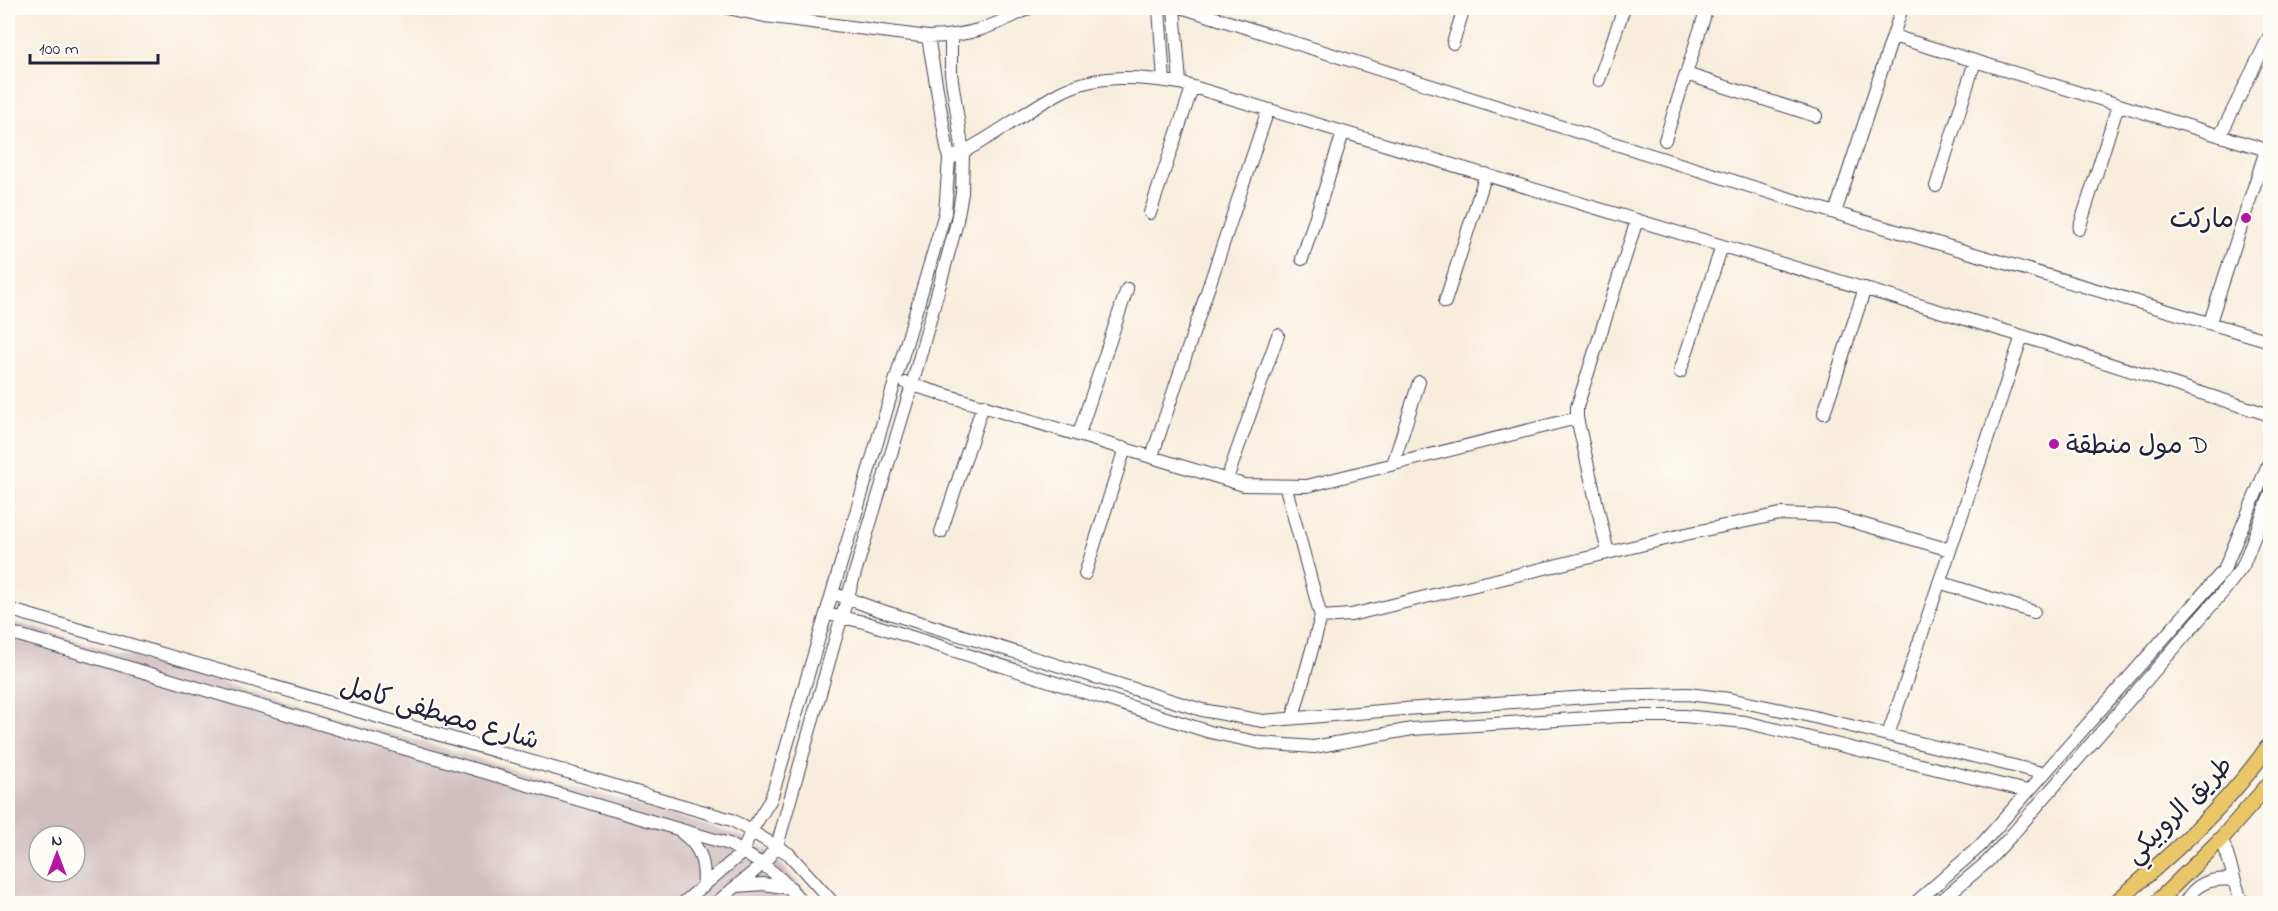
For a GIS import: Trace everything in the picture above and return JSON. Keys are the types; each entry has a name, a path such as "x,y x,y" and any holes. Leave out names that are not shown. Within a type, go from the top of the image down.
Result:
{"main road":[{"name":"طريق الروبيكي","path":"2114,903 2180,846 2221,806 2271,744"},
{"name":"طريق الروبيكي","path":"2155,903 2222,838 2271,783"}],"street":[{"path":"728,8 765,16 928,37 951,37 987,29 1029,8"},
{"path":"1159,8 1164,81"},
{"path":"1174,8 1180,83"},
{"path":"1184,8 1835,213 2271,341"},
{"path":"1452,43 1464,8"},
{"path":"1599,80 1624,8"},
{"path":"1665,140 1707,8"},
{"path":"1835,213 1902,8"},
{"path":"2220,136 2271,35"},
{"path":"1893,36 2268,150 2210,322"},
{"path":"682,903 743,852 751,831 771,799 945,213 950,159 928,37"},
{"path":"714,903 764,863 777,846 841,619 912,385 956,226 962,193 963,153 950,65 951,37"},
{"path":"1936,186 1975,61"},
{"path":"1686,74 1816,116"},
{"path":"950,159 1063,91 1089,82 1144,77 1180,83 1343,134 1486,174 1865,288 2271,415"},
{"path":"1150,213 1192,88"},
{"path":"2079,228 2118,105"},
{"path":"1152,456 1268,110"},
{"path":"1302,259 1343,134"},
{"path":"1445,302 1486,174"},
{"path":"1608,553 1577,418 1579,396 1637,220"},
{"path":"1680,372 1722,246"},
{"path":"1824,413 1865,288"},
{"path":"1078,434 1127,290"},
{"path":"1227,479 1278,335"},
{"path":"1888,735 2022,336"},
{"path":"896,380 1244,485 1286,488 1307,486 1577,418"},
{"path":"1393,464 1419,382"},
{"path":"941,532 983,405"},
{"path":"1085,574 1125,448"},
{"path":"1914,903 1980,846 2042,773 2224,570 2271,460"},
{"path":"1286,488 1321,617 1293,717"},
{"path":"1937,903 1988,862 2223,592 2243,566 2271,496"},
{"path":"1321,617 1351,615 1754,519 1807,514 1860,522 1950,550"},
{"path":"1939,582 2034,612"},
{"path":"833,593 876,609 1214,713 1263,721 1293,717 1593,697 1688,694 1769,707 2042,773"},
{"name":"شارع مصطفى كامل","path":"8,609 732,820 789,854 834,903"},
{"path":"827,614 841,619 864,622 1210,732 1261,742 1314,747 1412,729 1622,716 1684,716 1745,722 2027,791"},
{"name":"شارع مصطفى كامل","path":"8,632 729,844 764,863 791,888 803,903"},
{"path":"781,770 796,774"},
{"path":"676,829 694,843 700,853 704,864 703,887"},
{"path":"2222,838 2233,880 2242,903"},
{"path":"2184,903 2190,892 2202,883 2218,879 2233,880"},
{"path":"736,886 764,884 791,888"}],"shaded area":[{"path":"8,620 738,835 768,850 816,903 8,903"}],"place":[{"name":"ماركت","path":"2246,218"},
{"name":"مول منطقة D","path":"2054,444"}]}
